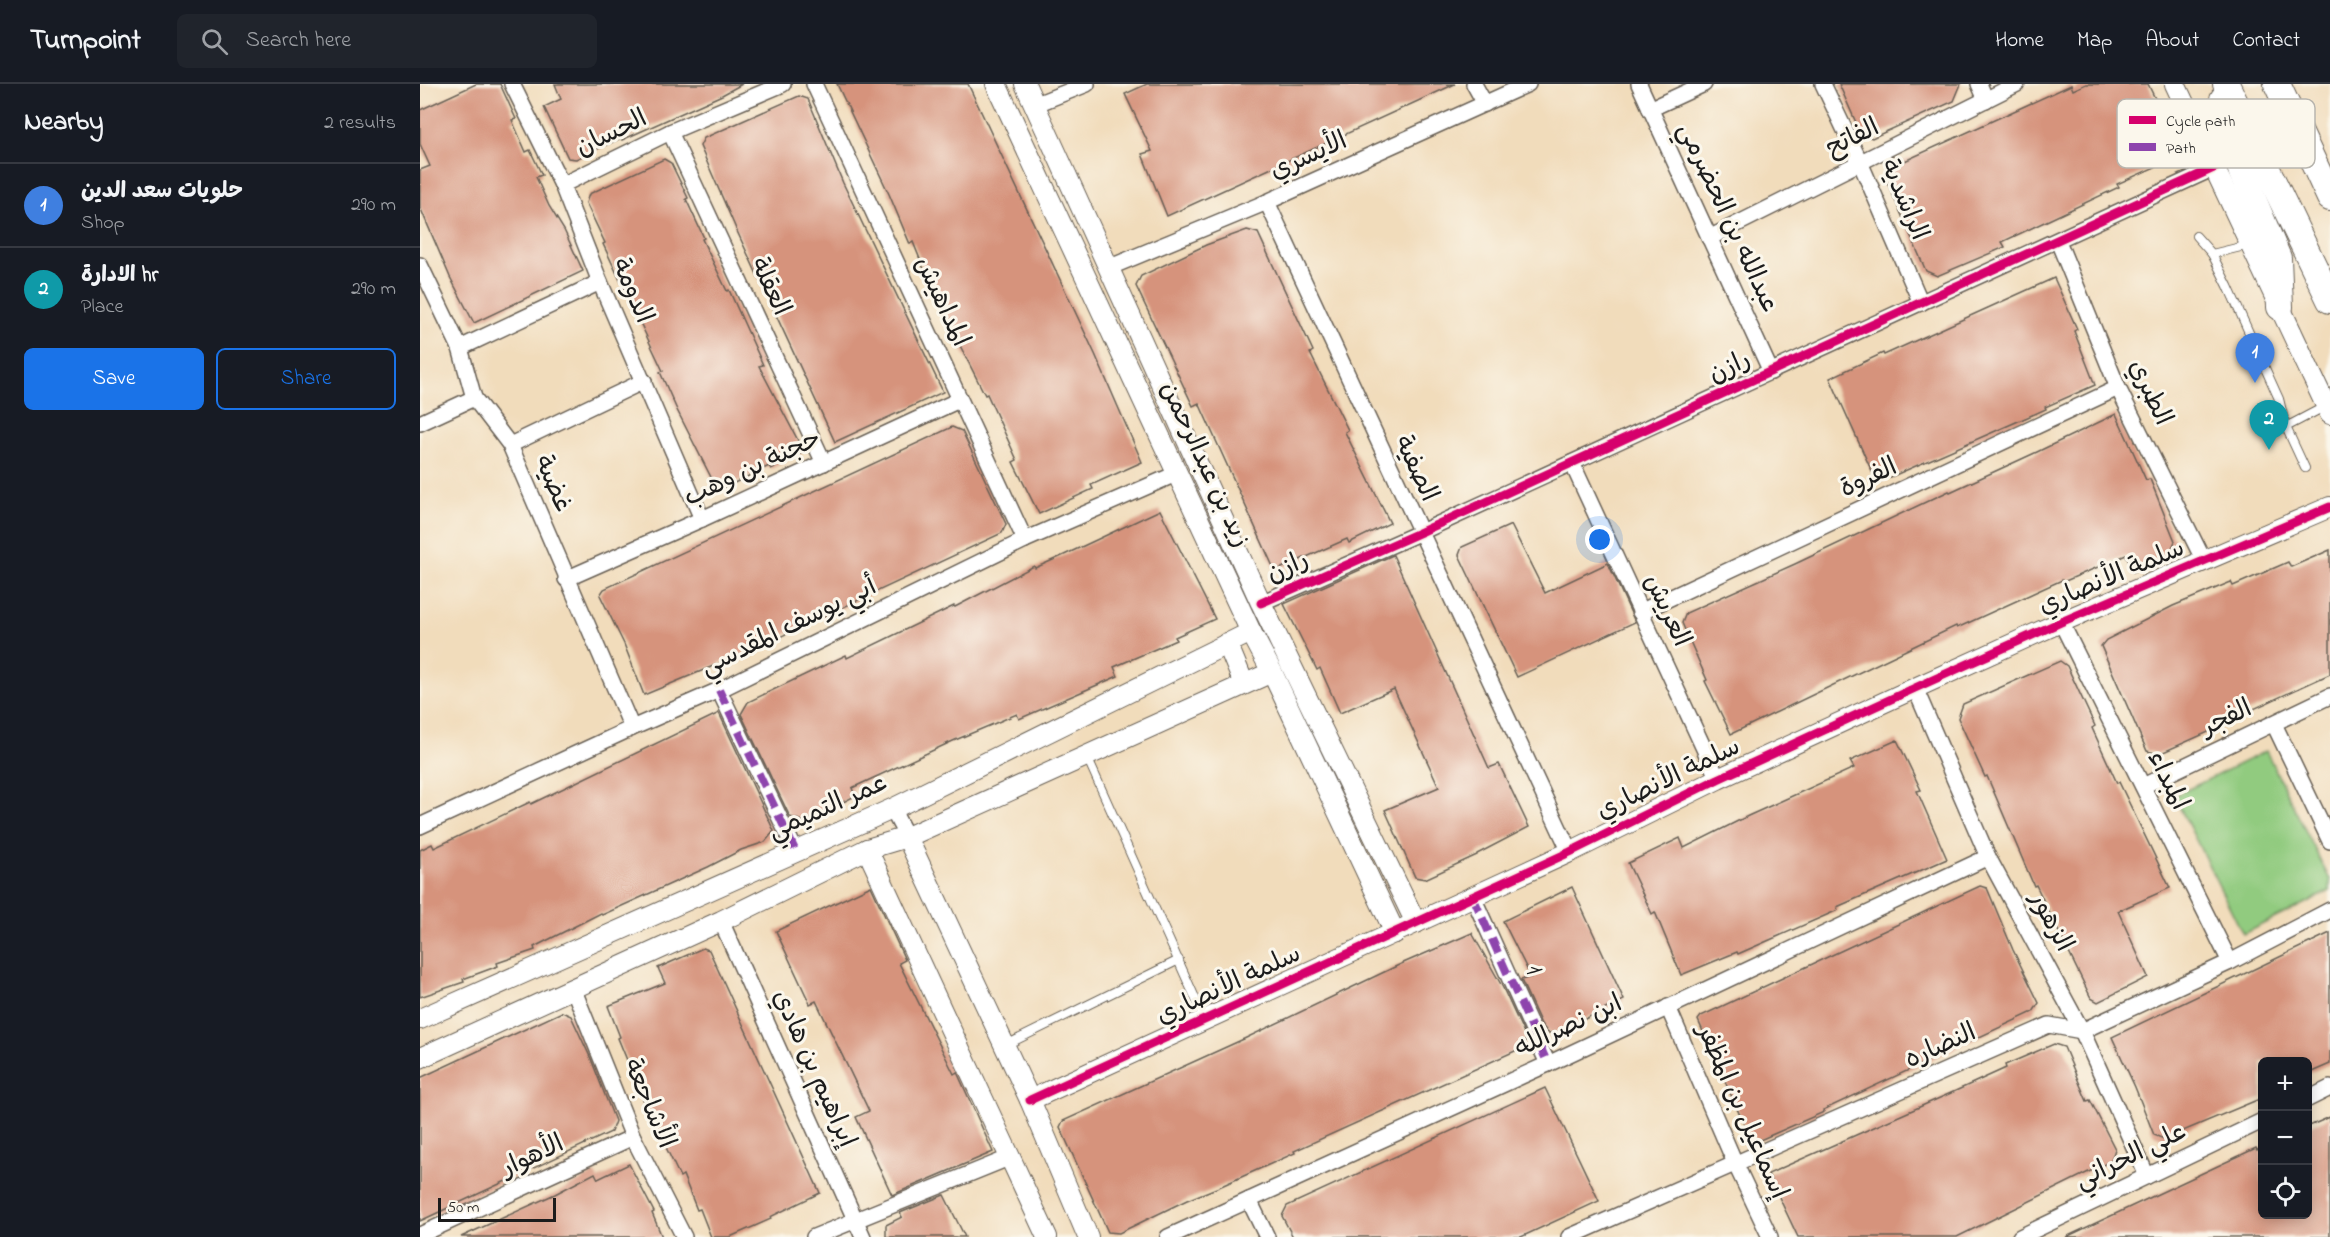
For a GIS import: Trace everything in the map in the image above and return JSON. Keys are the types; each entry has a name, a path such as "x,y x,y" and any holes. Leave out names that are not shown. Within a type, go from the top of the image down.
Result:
{"main road":[{"path":"2220,84 2222,99"},
{"path":"2226,84 2233,99"},
{"path":"2277,84 2284,99"},
{"path":"2315,166 2330,198"},
{"path":"2241,168 2278,258 2280,307"},
{"path":"2266,168 2330,300"}],"street":[{"name":"الدومة","path":"512,84 561,185 702,519"},
{"name":"الحسان","path":"561,185 670,132 783,84"},
{"name":"المداهيش","path":"814,84 1025,540"},
{"name":"زيد بن عبدالرحمن","path":"996,84 1251,632 1395,933"},
{"name":"زيد بن عبدالرحمن","path":"1025,84 1261,603 1416,923"},
{"path":"1034,105 1087,84"},
{"path":"1474,84 1485,104"},
{"name":"الأيسري","path":"1108,268 1267,202 1528,84"},
{"name":"عبدالله بن الحضرمي","path":"1639,84 1771,372"},
{"path":"1650,109 1704,84"},
{"name":"الراشدية","path":"1823,84 1860,162 1921,303"},
{"path":"1979,84 1986,100"},
{"name":"الفاتح","path":"1709,238 2017,84"},
{"path":"2175,84 2182,99"},
{"name":"العقلة","path":"670,132 824,463"},
{"name":"رازن","path":"1261,603 1421,532 2214,168"},
{"path":"2216,168 2328,410"},
{"name":"الصفية","path":"1267,202 1570,852"},
{"name":"الطبري","path":"2058,241 2118,388 2204,561"},
{"name":"غضية","path":"420,265 460,348 474,398 510,445 632,728"},
{"path":"460,348 600,282"},
{"path":"510,445 644,381"},
{"name":"الفروة","path":"1640,612 2118,388"},
{"path":"420,423 474,398"},
{"name":"حجنة بن وهب","path":"566,579 959,400"},
{"name":"العريش","path":"1572,463 1718,778"},
{"name":"أبي يوسف المقدسي","path":"420,826 719,690 1025,540 1178,473"},
{"name":"سلمة الأنصاري","path":"1030,1101 1570,852 1718,778 2061,622 2330,507"},
{"name":"المبداء","path":"2061,622 2230,962"},
{"name":"عمر التميمي","path":"420,1019 892,809 1251,632"},
{"path":"1227,643 1244,684"},
{"path":"420,1058 721,921 867,849 907,837 1272,672"},
{"name":"الزهور","path":"1915,688 1988,857 2082,1031 2147,1176"},
{"path":"719,690 796,852"},
{"name":"الفجر","path":"2143,786 2330,696"},
{"path":"2274,724 2330,841"},
{"path":"892,809 1005,1046 1088,1237"},
{"path":"867,849 1047,1237"},
{"name":"ابن نصرالله","path":"1168,1237 1548,1064 1988,857"},
{"name":"1","path":"1473,897 1548,1064"},
{"path":"2082,1031 2230,962 2330,910"},
{"name":"إبراهيم بن هادي","path":"721,921 863,1237"},
{"name":"الأشاجعة","path":"573,988 633,1137 684,1237"},
{"name":"إسماعيل بن المظفر","path":"1668,1007 1735,1163 1770,1237"},
{"name":"النضاره","path":"1569,1237 1592,1232 1735,1163 2049,1025 2082,1031"},
{"path":"2312,1097 2330,1088"},
{"name":"علي الحراني","path":"2020,1237 2258,1122"},
{"name":"الأهوار","path":"420,1235 633,1137"},
{"path":"814,1237 1011,1157"},
{"path":"1250,1200 1267,1237"}],"lane":[{"path":"2196,236 2212,254 2279,399 2286,427 2305,468"},
{"path":"2212,254 2251,244"},
{"path":"2286,427 2328,410"},
{"path":"1087,756 1205,1020"},
{"path":"1005,1046 1179,960"}],"green space":[{"path":"2266,751 2330,880 2330,891 2243,934 2174,796"}],"building":[{"path":"476,84 500,84 516,119 512,120 526,152 530,150 542,175 536,177 583,271 474,323 450,277 420,207 420,170 430,166 420,144 420,110"},
{"path":"555,84 742,84 576,159 568,158 544,107 561,99"},
{"path":"837,84 968,84 1095,354 1142,462 1091,485 1093,489 1039,514 1013,462 1017,460 987,394 985,395 935,296 913,242 910,244"},
{"path":"1147,84 1455,84 1167,216 1142,154 1152,151 1125,94"},
{"path":"1839,84 1961,84 1954,101 1872,138 1861,134"},
{"path":"2086,84 2148,84 2155,99 2117,99 2117,168 2153,168 2117,184 2119,187 2002,242 2005,247 1937,276 1926,271 1885,177 1887,169 2071,85 2073,90"},
{"path":"799,96 808,99 843,183 943,392 835,442 700,146 704,138"},
{"path":"664,159 671,163 688,198 686,199 704,238 702,239 727,291 729,290 763,365 759,366 804,452 771,469 769,466 718,491 677,410 660,372 663,371 586,203 589,194"},
{"path":"1247,230 1258,233 1313,351 1310,353 1348,430 1345,432 1390,523 1349,543 1347,539 1275,571 1199,403 1193,406 1136,286 1141,276 1206,245"},
{"path":"2054,278 2077,329 2074,331 2095,385 1877,483 1830,378"},
{"path":"2116,414 2146,480 2150,479 2175,541 2168,558 2133,572 2126,555 2063,582 2062,580 1957,628 1956,626 1731,734 1705,681 1707,680 1682,623 1686,613"},
{"path":"952,427 962,431 1006,524 1002,533 754,649 644,695 624,644 600,595 604,589"},
{"path":"1160,510 1215,619 1175,637 1176,640 1114,667 1118,676 1019,719 1017,714 852,788 855,796 805,822 790,817 741,714 748,702 846,655 847,658 955,607 1034,566 1035,568 1062,556"},
{"path":"1511,525 1545,593 1608,563 1635,622 1517,677 1459,555 1462,547"},
{"path":"2330,550 2330,674 2159,754 2147,751 2101,646 2106,640 2173,606 2231,582 2233,586 2288,562 2291,567"},
{"path":"1393,555 1489,768 1499,764 1529,827 1425,879 1415,877 1385,810 1439,787 1394,689 1340,713 1320,668 1317,670 1284,604"},
{"path":"2060,661 2067,666 2095,726 2092,728 2117,783 2119,782 2170,888 2118,911 2148,977 2098,1002 2091,998 2036,885 2034,886 1987,776 1985,777 1958,718 1963,704"},
{"path":"719,713 774,831 765,842 741,850 602,915 601,913 534,947 535,950 497,963 498,966 463,979 464,982 420,997 420,850 432,844 434,848 530,802 531,804"},
{"path":"1897,740 1921,790 1917,791 1947,859 1837,907 1838,910 1738,954 1737,952 1681,975 1655,912 1652,914 1628,863 1680,838 1684,848 1854,768 1850,761"},
{"path":"871,886 905,960 899,963 954,1074 957,1072 993,1152 892,1195 856,1117 869,1111 816,1001 810,1004 776,931"},
{"path":"1980,886 1987,888 2013,950 2039,1003 2033,1012 1823,1110 1824,1112 1760,1140 1750,1138 1698,1020 1701,1016"},
{"path":"1572,887 1624,1000 1558,1032 1548,1033 1541,1024 1521,980 1531,977 1503,921"},
{"path":"1472,933 1503,988 1526,1038 1524,1047 1119,1233 1108,1232 1060,1127 1063,1121"},
{"path":"2330,933 2330,1064 2312,1072 2312,1057 2258,1057 2258,1100 2164,1139 2154,1135 2112,1037"},
{"path":"703,948 709,950 820,1193 770,1217 771,1219 730,1237 711,1237 683,1175 680,1177 652,1121 618,1038 620,1037 608,1006 665,983 658,968"},
{"path":"562,1012 571,1016 591,1059 615,1121 611,1132 420,1221 420,1078"},
{"path":"2054,1044 2064,1047 2087,1101 2090,1100 2115,1149 2111,1161 1957,1237 1798,1237 1768,1174 2006,1068 2005,1065"},
{"path":"1545,1088 1599,1201 1521,1237 1293,1237 1282,1216 1287,1206"},
{"path":"2330,1117 2330,1237 2066,1237 2256,1148 2258,1150 2258,1219 2312,1219 2312,1125"},
{"path":"629,1164 654,1212 652,1213 662,1237 461,1237 595,1173 598,1179"},
{"path":"944,1195 965,1237 886,1237 886,1225 902,1217 900,1213"}],"marked path":[{"path":"719,690 796,852"},
{"path":"1473,897 1548,1064"}],"cycle path":[{"path":"1261,603 1421,532 2214,168"},
{"path":"1030,1100 1570,852 1718,779 1915,688 2061,622 2330,507"}],"place":[{"name":"حلويات سعد الدين","path":"2255,383"},
{"name":"الادارة hr","path":"2269,450"}]}
